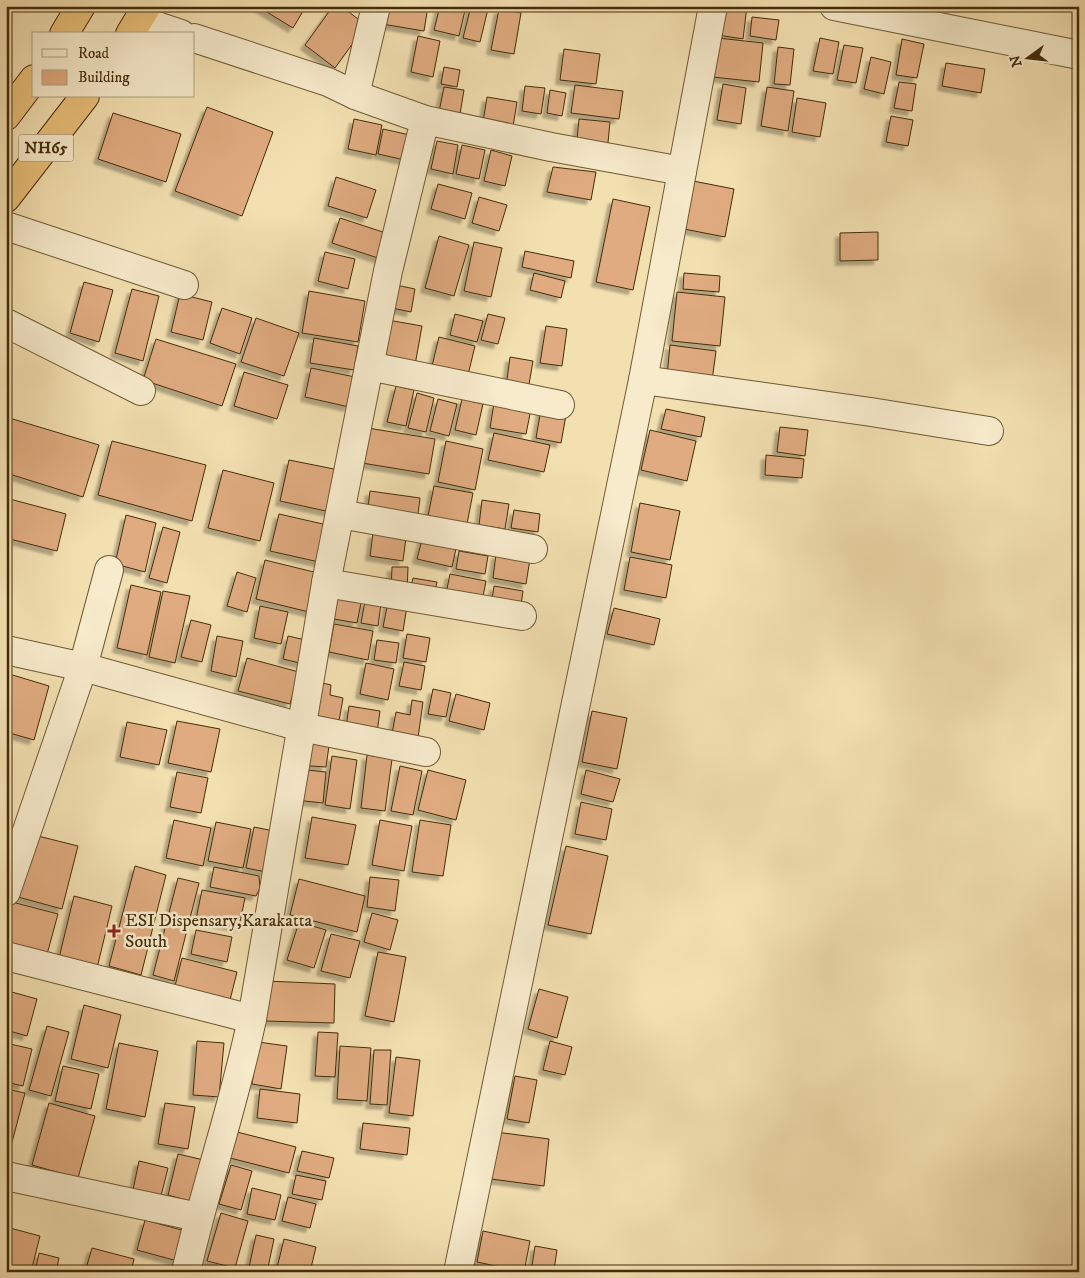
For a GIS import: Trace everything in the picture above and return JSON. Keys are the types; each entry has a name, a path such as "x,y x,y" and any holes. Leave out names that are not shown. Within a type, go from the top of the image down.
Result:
{"highway":[{"path":"65,32 81,6"},
{"name":"NH65","path":"6,116 32,82"},
{"name":"NH65","path":"6,198 83,98"}],"street":[{"path":"355,95 376,6"},
{"path":"458,1272 643,380 713,6"},
{"path":"834,6 1079,55"},
{"path":"138,20 175,32"},
{"path":"195,38 328,82 355,95 425,120 551,147 682,171"},
{"path":"186,1272 198,1217 240,1077 252,1020 326,583 401,214 425,120"},
{"path":"6,226 184,285"},
{"path":"6,323 141,391"},
{"path":"369,366 560,405"},
{"path":"643,380 871,412 988,431"},
{"path":"340,514 533,549"},
{"path":"6,892 83,667 108,570"},
{"path":"326,583 522,616"},
{"path":"6,650 83,667 301,727 426,752"},
{"path":"6,956 252,1020"},
{"path":"6,1176 198,1217"}],"building":[{"path":"257,6 306,6 293,28"},
{"path":"333,6 341,6 366,25 335,68 305,45"},
{"path":"385,6 428,6 424,31 382,24"},
{"path":"440,6 466,6 459,36 434,30"},
{"path":"471,6 488,9 480,42 463,38"},
{"path":"722,6 747,6 743,39 718,35"},
{"path":"499,9 521,13 514,54 491,50"},
{"path":"752,17 779,20 776,40 750,36"},
{"path":"418,36 440,41 433,77 411,72"},
{"path":"718,38 763,43 759,82 713,77"},
{"path":"820,38 839,42 833,74 813,71"},
{"path":"902,39 924,44 917,78 896,75"},
{"path":"844,45 863,48 856,83 837,80"},
{"path":"778,47 794,49 790,85 774,84"},
{"path":"564,49 600,54 596,84 560,80"},
{"path":"871,57 891,62 884,94 864,89"},
{"path":"946,63 985,69 981,93 942,86"},
{"path":"444,67 460,70 457,87 441,84"},
{"path":"899,82 916,84 912,111 894,108"},
{"path":"723,84 746,88 741,124 717,120"},
{"path":"575,85 623,91 619,119 571,113"},
{"path":"525,86 545,88 541,114 522,111"},
{"path":"444,87 464,90 459,120 438,117"},
{"path":"767,87 794,91 788,131 761,126"},
{"path":"550,90 566,93 562,116 547,113"},
{"path":"487,97 517,102 512,133 482,128"},
{"path":"797,98 826,103 820,137 792,132"},
{"path":"207,107 273,132 242,216 175,191"},
{"path":"113,113 181,134 166,182 98,159"},
{"path":"891,116 913,120 908,146 886,142"},
{"path":"354,119 382,125 376,155 348,149"},
{"path":"579,119 610,122 607,153 576,150"},
{"path":"383,129 410,135 405,160 378,154"},
{"path":"437,141 458,145 453,174 431,169"},
{"path":"462,145 485,150 479,179 456,174"},
{"path":"491,150 512,156 505,186 484,181"},
{"path":"553,167 596,172 591,200 547,192"},
{"path":"336,177 376,190 367,218 328,206"},
{"path":"693,181 734,189 725,237 684,229"},
{"path":"438,184 472,193 465,219 431,209"},
{"path":"479,197 507,205 499,231 472,223"},
{"path":"613,199 650,207 633,290 596,282"},
{"path":"340,218 392,235 384,260 332,243"},
{"path":"878,232 878,260 840,261 840,233"},
{"path":"439,236 469,245 454,296 425,288"},
{"path":"474,242 502,248 491,297 464,291"},
{"path":"525,251 574,261 571,278 522,267"},
{"path":"325,252 355,259 348,289 318,281"},
{"path":"534,273 565,281 561,298 530,290"},
{"path":"684,273 720,276 719,292 683,289"},
{"path":"84,282 113,290 99,342 70,333"},
{"path":"391,284 415,289 411,312 387,307"},
{"path":"132,289 159,296 143,361 115,353"},
{"path":"309,291 365,301 358,342 302,333"},
{"path":"677,292 725,297 720,346 672,341"},
{"path":"180,294 212,302 203,340 171,332"},
{"path":"222,308 252,318 240,354 210,343"},
{"path":"455,314 483,321 477,342 450,335"},
{"path":"488,314 505,318 498,344 481,340"},
{"path":"256,318 299,333 284,376 241,362"},
{"path":"382,319 422,326 415,365 375,358"},
{"path":"546,326 567,329 562,366 540,363"},
{"path":"439,337 475,346 467,379 431,370"},
{"path":"314,338 358,346 354,370 310,363"},
{"path":"156,339 236,364 222,406 143,380"},
{"path":"670,345 716,351 712,381 667,376"},
{"path":"510,357 533,361 528,390 506,387"},
{"path":"311,368 355,377 349,407 305,397"},
{"path":"244,372 288,385 277,419 234,406"},
{"path":"396,386 414,390 406,426 387,422"},
{"path":"417,393 434,398 426,432 408,428"},
{"path":"438,399 457,404 449,436 430,431"},
{"path":"462,399 483,404 476,435 455,430"},
{"path":"494,403 531,409 526,434 490,428"},
{"path":"541,409 566,415 561,443 536,438"},
{"path":"666,409 705,417 701,437 661,429"},
{"path":"6,417 99,445 83,497 6,473"},
{"path":"780,427 808,430 805,456 777,452"},
{"path":"368,428 435,439 429,474 362,463"},
{"path":"650,430 696,441 687,481 641,470"},
{"path":"494,433 550,445 544,472 488,460"},
{"path":"112,441 206,465 192,521 98,495"},
{"path":"446,441 483,449 475,490 438,482"},
{"path":"766,455 804,459 802,478 765,475"},
{"path":"289,460 344,471 335,513 280,501"},
{"path":"223,470 274,483 260,541 208,528"},
{"path":"434,486 473,493 466,529 427,521"},
{"path":"370,491 420,498 417,522 367,515"},
{"path":"6,498 66,514 57,551 6,538"},
{"path":"482,500 509,504 505,529 479,525"},
{"path":"640,503 680,511 670,560 631,552"},
{"path":"514,510 540,514 538,532 511,528"},
{"path":"279,514 336,527 328,564 270,551"},
{"path":"126,515 156,523 145,572 115,564"},
{"path":"163,527 180,532 167,583 149,578"},
{"path":"373,533 406,538 403,561 370,556"},
{"path":"423,536 457,544 452,567 417,559"},
{"path":"6,548 11,550 6,568"},
{"path":"459,551 488,556 485,574 456,569"},
{"path":"496,554 530,559 526,584 493,578"},
{"path":"630,557 672,565 666,598 624,590"},
{"path":"265,560 322,574 313,613 256,599"},
{"path":"392,567 408,567 407,593 391,592"},
{"path":"237,572 256,578 247,612 227,606"},
{"path":"450,574 486,581 481,607 445,599"},
{"path":"413,578 437,582 433,601 409,596"},
{"path":"131,585 161,592 147,655 117,648"},
{"path":"494,586 523,591 520,612 491,607"},
{"path":"163,591 190,596 175,663 149,657"},
{"path":"338,593 362,598 357,623 334,619"},
{"path":"365,601 381,604 378,626 361,623"},
{"path":"388,602 407,606 403,631 383,627"},
{"path":"260,606 288,612 281,644 254,638"},
{"path":"614,608 660,619 654,645 607,634"},
{"path":"191,620 211,625 202,662 181,657"},
{"path":"334,624 373,631 368,660 329,652"},
{"path":"407,634 430,638 426,662 403,658"},
{"path":"217,636 243,641 236,677 211,671"},
{"path":"288,636 310,641 304,664 283,659"},
{"path":"377,640 399,643 396,663 374,660"},
{"path":"247,658 299,672 290,704 238,691"},
{"path":"404,662 425,666 421,690 399,686"},
{"path":"366,663 394,669 388,700 360,694"},
{"path":"6,673 49,686 34,740 6,732"},
{"path":"314,681 331,685 330,695 343,698 338,727 307,722"},
{"path":"433,689 451,693 446,717 428,714"},
{"path":"456,694 490,703 484,730 449,721"},
{"path":"412,700 423,702 418,738 392,734 396,712 410,715"},
{"path":"349,706 380,711 377,733 346,728"},
{"path":"592,711 627,718 617,769 582,762"},
{"path":"177,721 220,729 211,772 168,763"},
{"path":"127,722 167,730 159,765 120,757"},
{"path":"299,742 329,746 326,767 297,765"},
{"path":"367,755 392,759 385,811 361,808"},
{"path":"332,756 357,760 350,809 325,805"},
{"path":"400,766 422,771 413,815 391,811"},
{"path":"298,769 326,772 323,803 295,800"},
{"path":"428,770 466,780 456,820 418,810"},
{"path":"586,770 620,779 613,802 581,794"},
{"path":"177,772 208,778 201,813 170,807"},
{"path":"581,802 612,809 606,840 575,834"},
{"path":"312,817 356,825 348,865 305,858"},
{"path":"174,820 211,828 203,866 166,858"},
{"path":"380,820 412,826 404,871 372,865"},
{"path":"420,820 451,825 443,876 412,872"},
{"path":"216,822 251,829 243,868 208,861"},
{"path":"254,827 274,831 266,872 246,868"},
{"path":"34,835 78,846 62,909 18,897"},
{"path":"566,846 608,856 591,934 548,925"},
{"path":"135,866 166,875 141,975 109,966"},
{"path":"214,867 259,876 260,888 256,896 210,887"},
{"path":"370,877 399,880 395,911 367,907"},
{"path":"178,878 199,883 174,981 153,975"},
{"path":"299,879 365,896 357,932 290,915"},
{"path":"202,890 245,898 239,927 196,919"},
{"path":"74,896 112,906 97,968 59,958"},
{"path":"12,902 58,914 46,958 6,947 6,923"},
{"path":"372,913 398,920 390,950 364,942"},
{"path":"299,922 326,930 314,968 287,960"},
{"path":"196,930 232,937 227,962 191,954"},
{"path":"331,934 360,941 350,978 321,971"},
{"path":"378,952 406,957 394,1022 365,1016"},
{"path":"182,958 237,972 228,1008 173,994"},
{"path":"266,981 335,984 334,1023 265,1021"},
{"path":"539,989 568,997 557,1038 528,1029"},
{"path":"8,991 37,999 27,1036 6,1030"},
{"path":"84,1005 121,1015 108,1068 71,1059"},
{"path":"47,1026 69,1032 51,1096 29,1090"},
{"path":"318,1032 338,1033 335,1077 315,1076"},
{"path":"197,1041 224,1043 219,1097 193,1095"},
{"path":"550,1041 572,1047 565,1075 543,1070"},
{"path":"258,1042 287,1046 281,1089 252,1084"},
{"path":"6,1043 32,1049 23,1086 6,1082"},
{"path":"119,1043 158,1051 145,1117 106,1109"},
{"path":"340,1046 371,1048 367,1101 337,1099"},
{"path":"374,1050 391,1050 387,1105 370,1104"},
{"path":"396,1057 420,1060 413,1116 389,1113"},
{"path":"63,1066 99,1074 91,1109 55,1101"},
{"path":"515,1076 537,1080 529,1123 507,1119"},
{"path":"6,1089 25,1093 6,1165"},
{"path":"260,1089 300,1094 297,1123 257,1118"},
{"path":"49,1103 95,1116 78,1178 32,1165"},
{"path":"165,1103 195,1107 188,1149 158,1144"},
{"path":"363,1123 410,1128 407,1155 360,1149"},
{"path":"237,1132 296,1147 289,1173 230,1158"},
{"path":"496,1132 549,1139 544,1186 491,1179"},
{"path":"302,1151 334,1158 329,1178 297,1171"},
{"path":"178,1154 204,1160 193,1202 168,1195"},
{"path":"139,1161 168,1168 161,1196 133,1190"},
{"path":"231,1165 252,1171 241,1210 219,1204"},
{"path":"296,1175 326,1181 322,1200 292,1194"},
{"path":"252,1188 281,1195 275,1220 247,1214"},
{"path":"288,1197 316,1204 310,1228 282,1221"},
{"path":"221,1213 248,1221 235,1268 207,1261"},
{"path":"145,1220 189,1232 181,1262 137,1250"},
{"path":"10,1228 40,1236 31,1272 6,1272 6,1241"},
{"path":"483,1231 530,1241 524,1272 477,1262"},
{"path":"256,1235 274,1239 267,1272 248,1272"},
{"path":"284,1239 316,1247 310,1272 276,1272"},
{"path":"535,1246 557,1250 554,1270 532,1266"},
{"path":"92,1248 134,1259 131,1272 85,1272"},
{"path":"39,1253 59,1258 56,1272 35,1272"}],"place":[{"name":"ESI Dispensary,Karakatta South","path":"114,931"}]}
